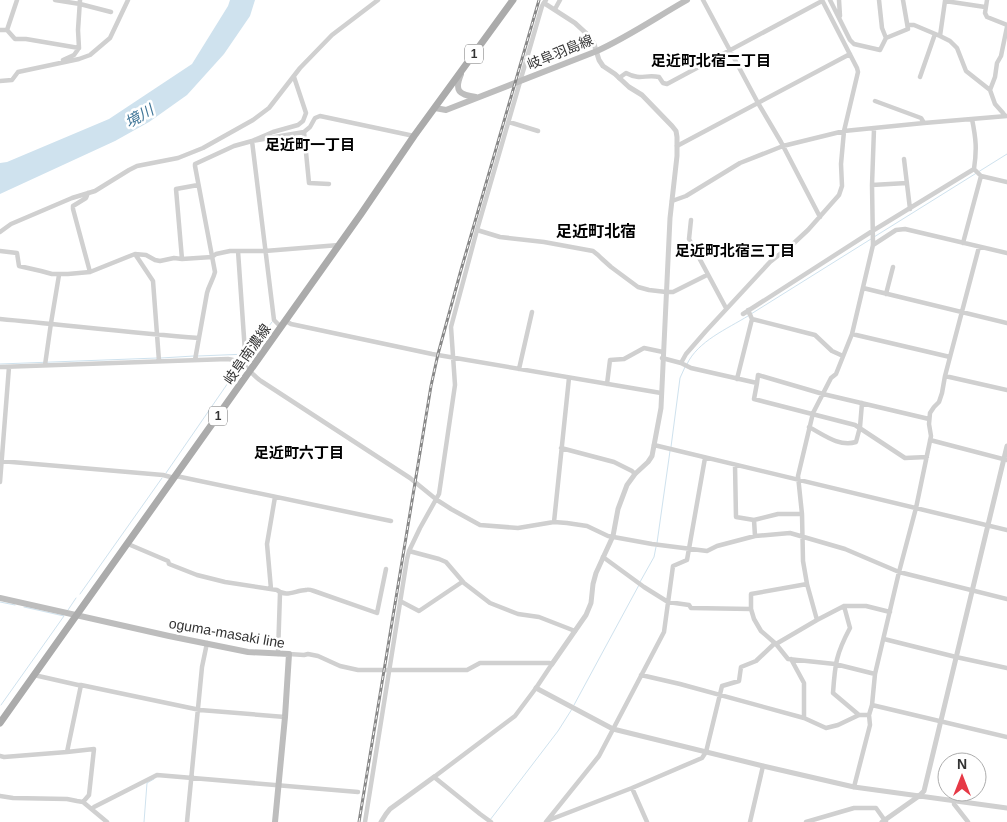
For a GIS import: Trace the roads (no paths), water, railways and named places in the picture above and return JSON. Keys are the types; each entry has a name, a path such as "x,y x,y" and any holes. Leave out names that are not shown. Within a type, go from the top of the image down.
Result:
{"main road":[{"name":"岐阜南濃線","path":"0,723 362,214 414,136 513,0"},
{"name":"岐阜羽島線","path":"435,108 446,110 597,51 617,42 659,15 687,0"},
{"path":"463,68 458,82 460,93 466,96 478,97"},
{"name":"oguma-masaki line","path":"0,598 248,652 289,654 275,822"}],"street":[{"path":"7,30 17,0"},
{"path":"55,0 80,2 111,12"},
{"path":"0,81 12,80 18,72 79,60 90,55 110,38 128,0"},
{"path":"0,232 10,224 103,186 137,166 178,158 203,148 253,120 269,108 300,68 332,36 378,0"},
{"path":"555,9 560,0"},
{"path":"703,0 820,217"},
{"path":"619,78 626,73 638,78 656,76 660,77 663,83 667,84 822,0 858,72 844,131 840,195 808,230 770,262 726,308 680,363"},
{"path":"830,0 850,40 854,44 880,50 886,38 908,29 903,0"},
{"path":"839,0 840,20"},
{"path":"879,0 882,28 886,38"},
{"path":"986,0 985,13 987,17 1007,26 1001,56 997,63 995,77 990,90"},
{"path":"365,822 409,551 439,494 456,385 451,327 477,230 544,1 575,23 588,35 603,66 642,95 676,131 677,156 670,218 661,408 652,456 635,474 627,485 622,497 613,536 596,573 591,603 586,615 536,688 515,716 390,809 382,822"},
{"path":"920,77 938,35 945,1 985,6"},
{"path":"57,63 74,55 79,48 80,2"},
{"path":"908,25 914,25 950,41 960,55 966,71 990,90 995,104 1006,116"},
{"path":"0,30 7,30 15,39 26,39 79,48"},
{"path":"677,146 850,54"},
{"path":"252,141 273,132 298,125 303,121 306,113 294,77"},
{"path":"875,101 921,118 924,123"},
{"path":"196,360 207,293 215,272 195,164 234,146 304,132 310,128 314,118 320,116 414,136"},
{"path":"672,201 686,196 740,163 782,146 844,131 1006,116"},
{"path":"742,314 974,169 977,150 972,119"},
{"path":"509,122 538,131"},
{"path":"817,620 803,561 802,514 798,476 812,413 831,378 836,374 852,334 873,245 872,185 874,129"},
{"path":"304,132 309,183 329,184"},
{"path":"252,141 274,320 284,324 453,357 661,393"},
{"path":"904,160 910,209"},
{"path":"974,169 981,176 1007,182"},
{"path":"963,243 981,176"},
{"path":"872,185 907,183"},
{"path":"182,259 176,189 198,185"},
{"path":"88,193 86,198 73,206 73,209 90,272"},
{"path":"691,220 688,239 726,308"},
{"path":"873,245 896,230 905,229 1007,253"},
{"path":"477,230 500,238 544,242 593,252 638,287 649,290 673,292 707,274"},
{"path":"0,251 17,253 20,266 59,275 90,272 135,254 146,255 160,261 174,258 212,257 216,254 238,250 339,245"},
{"path":"854,787 870,725 875,674 927,457 931,436 930,413 939,402 942,393 978,247"},
{"path":"238,250 245,354 244,364"},
{"path":"135,254 153,281 159,362"},
{"path":"886,294 893,267"},
{"path":"46,366 50,323 59,275"},
{"path":"863,288 1007,323"},
{"path":"737,378 752,319 748,310"},
{"path":"519,369 532,312"},
{"path":"0,319 199,338"},
{"path":"752,319 815,335 832,351 843,356"},
{"path":"852,334 950,357"},
{"path":"607,384 610,360 624,359 644,348 691,368 757,383"},
{"path":"0,367 228,358 244,364 254,376 410,478 437,500 482,525 518,528 554,522 568,523 587,526 608,536 707,551 717,546 755,536 790,533 845,549 899,572 1007,599"},
{"path":"0,482 9,367"},
{"path":"927,457 905,458 855,425 754,399 758,375 823,394 929,419"},
{"path":"945,376 1007,390"},
{"path":"554,522 569,378"},
{"path":"810,427 837,442 851,444 856,442 860,428 862,403"},
{"path":"930,440 1005,460"},
{"path":"654,445 1007,530"},
{"path":"806,822 854,808 876,808 884,821 924,791 1007,446"},
{"path":"561,448 614,462 635,474"},
{"path":"547,821 599,756 664,632 673,566 687,560 706,458"},
{"path":"1,461 163,475 391,521"},
{"path":"735,465 736,517 754,520 778,514 802,514"},
{"path":"271,589 267,544 274,497"},
{"path":"754,520 755,536"},
{"path":"128,544 197,575 226,582 277,590 280,593 305,590 314,591 377,614 386,569"},
{"path":"409,551 446,562 462,582 490,603 518,614 539,617 575,631"},
{"path":"603,557 668,602 691,608 751,609"},
{"path":"400,601 419,610 462,582"},
{"path":"807,584 751,594 751,609 754,619 762,632 788,658 835,664 875,674"},
{"path":"278,654 280,593"},
{"path":"547,821 702,758 706,752 722,686 739,681 741,667 756,661 776,644 844,606 866,606 890,612"},
{"path":"844,606 850,628 842,643 835,664 833,693 859,715"},
{"path":"884,639 1007,668"},
{"path":"187,822 197,709 207,643"},
{"path":"289,654 318,656 351,669 467,670 480,663 552,664"},
{"path":"791,659 804,683 804,718"},
{"path":"34,675 78,686 81,685 197,709 285,718"},
{"path":"641,675 719,694 804,718 826,728 859,715 870,715"},
{"path":"67,752 81,685"},
{"path":"536,688 613,729 854,787 937,799"},
{"path":"872,705 1007,737"},
{"path":"0,756 94,749 89,795 83,802"},
{"path":"750,822 763,766"},
{"path":"92,809 156,775 358,792"},
{"path":"434,777 489,820"},
{"path":"632,788 647,822"},
{"path":"0,796 83,802 107,822"},
{"path":"954,802 968,822"},
{"path":"962,802 1007,808"}],"water":[{"name":"境川","path":"230,0 255,0 250,16 224,54 187,95 149,122 115,141 0,194 0,163 7,162 109,119 192,64"}],"waterway":[{"path":"874,237 1007,154"},
{"path":"751,314 871,239"},
{"path":"687,364 706,342 748,316"},
{"path":"247,355 272,322"},
{"path":"198,356 248,354"},
{"path":"161,358 194,356"},
{"path":"0,364 157,358"},
{"path":"166,473 241,364"},
{"path":"671,447 680,378 685,367"},
{"path":"657,543 670,451"},
{"path":"80,594 162,478"},
{"path":"640,582 654,557 656,547"},
{"path":"574,705 639,585"},
{"path":"68,610 76,598"},
{"path":"0,602 15,605"},
{"path":"1,705 64,616 24,607"},
{"path":"490,820 558,731 572,709"},
{"path":"144,822 147,783 154,779"}],"railway":[{"path":"359,822 431,386 438,354 539,0"}],"district":[{"name":"足近町北宿二丁目","path":"711,60"},
{"name":"足近町一丁目","path":"310,144"},
{"name":"足近町北宿","path":"596,231"},
{"name":"足近町北宿三丁目","path":"735,250"},
{"name":"足近町六丁目","path":"299,452"}]}
